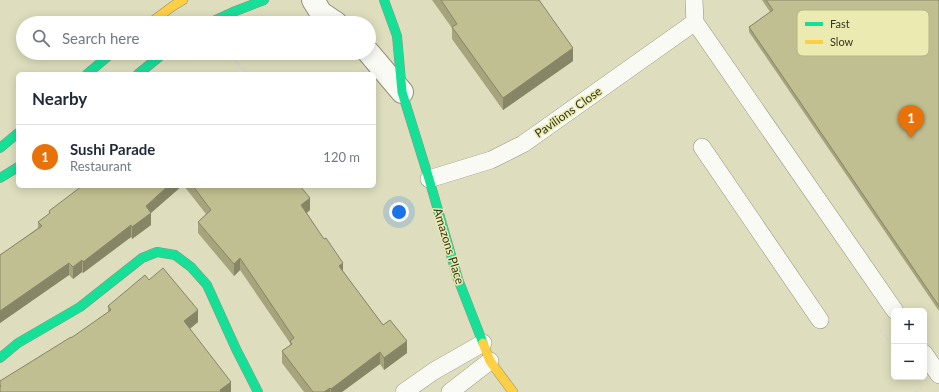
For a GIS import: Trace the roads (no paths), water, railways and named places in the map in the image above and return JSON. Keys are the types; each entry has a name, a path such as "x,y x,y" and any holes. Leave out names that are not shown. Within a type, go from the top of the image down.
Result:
{"street":[{"path":"159,16 183,0"},
{"path":"224,16 264,0"},
{"path":"313,0 321,13 326,16"},
{"name":"Amazons Place","path":"384,0 397,36 402,92 458,279 490,361 513,392"},
{"path":"89,72 104,60"},
{"path":"140,72 155,60"},
{"name":"Amazons Place","path":"375,60 402,92"},
{"path":"0,148 16,135"},
{"path":"0,178 16,168"},
{"path":"0,358 18,343 80,307 142,258 157,252 175,255 191,267 207,285 236,349 258,392"}],"lane":[{"path":"694,0 695,22 893,308"},
{"name":"Pavilions Close","path":"429,179 491,160 523,144 695,22"},
{"path":"702,147 820,320"},
{"path":"404,392 434,371 483,343"},
{"path":"927,357 939,375"},
{"path":"450,392 490,361"}],"place":[{"name":"Sushi Parade","path":"911,138"}]}
